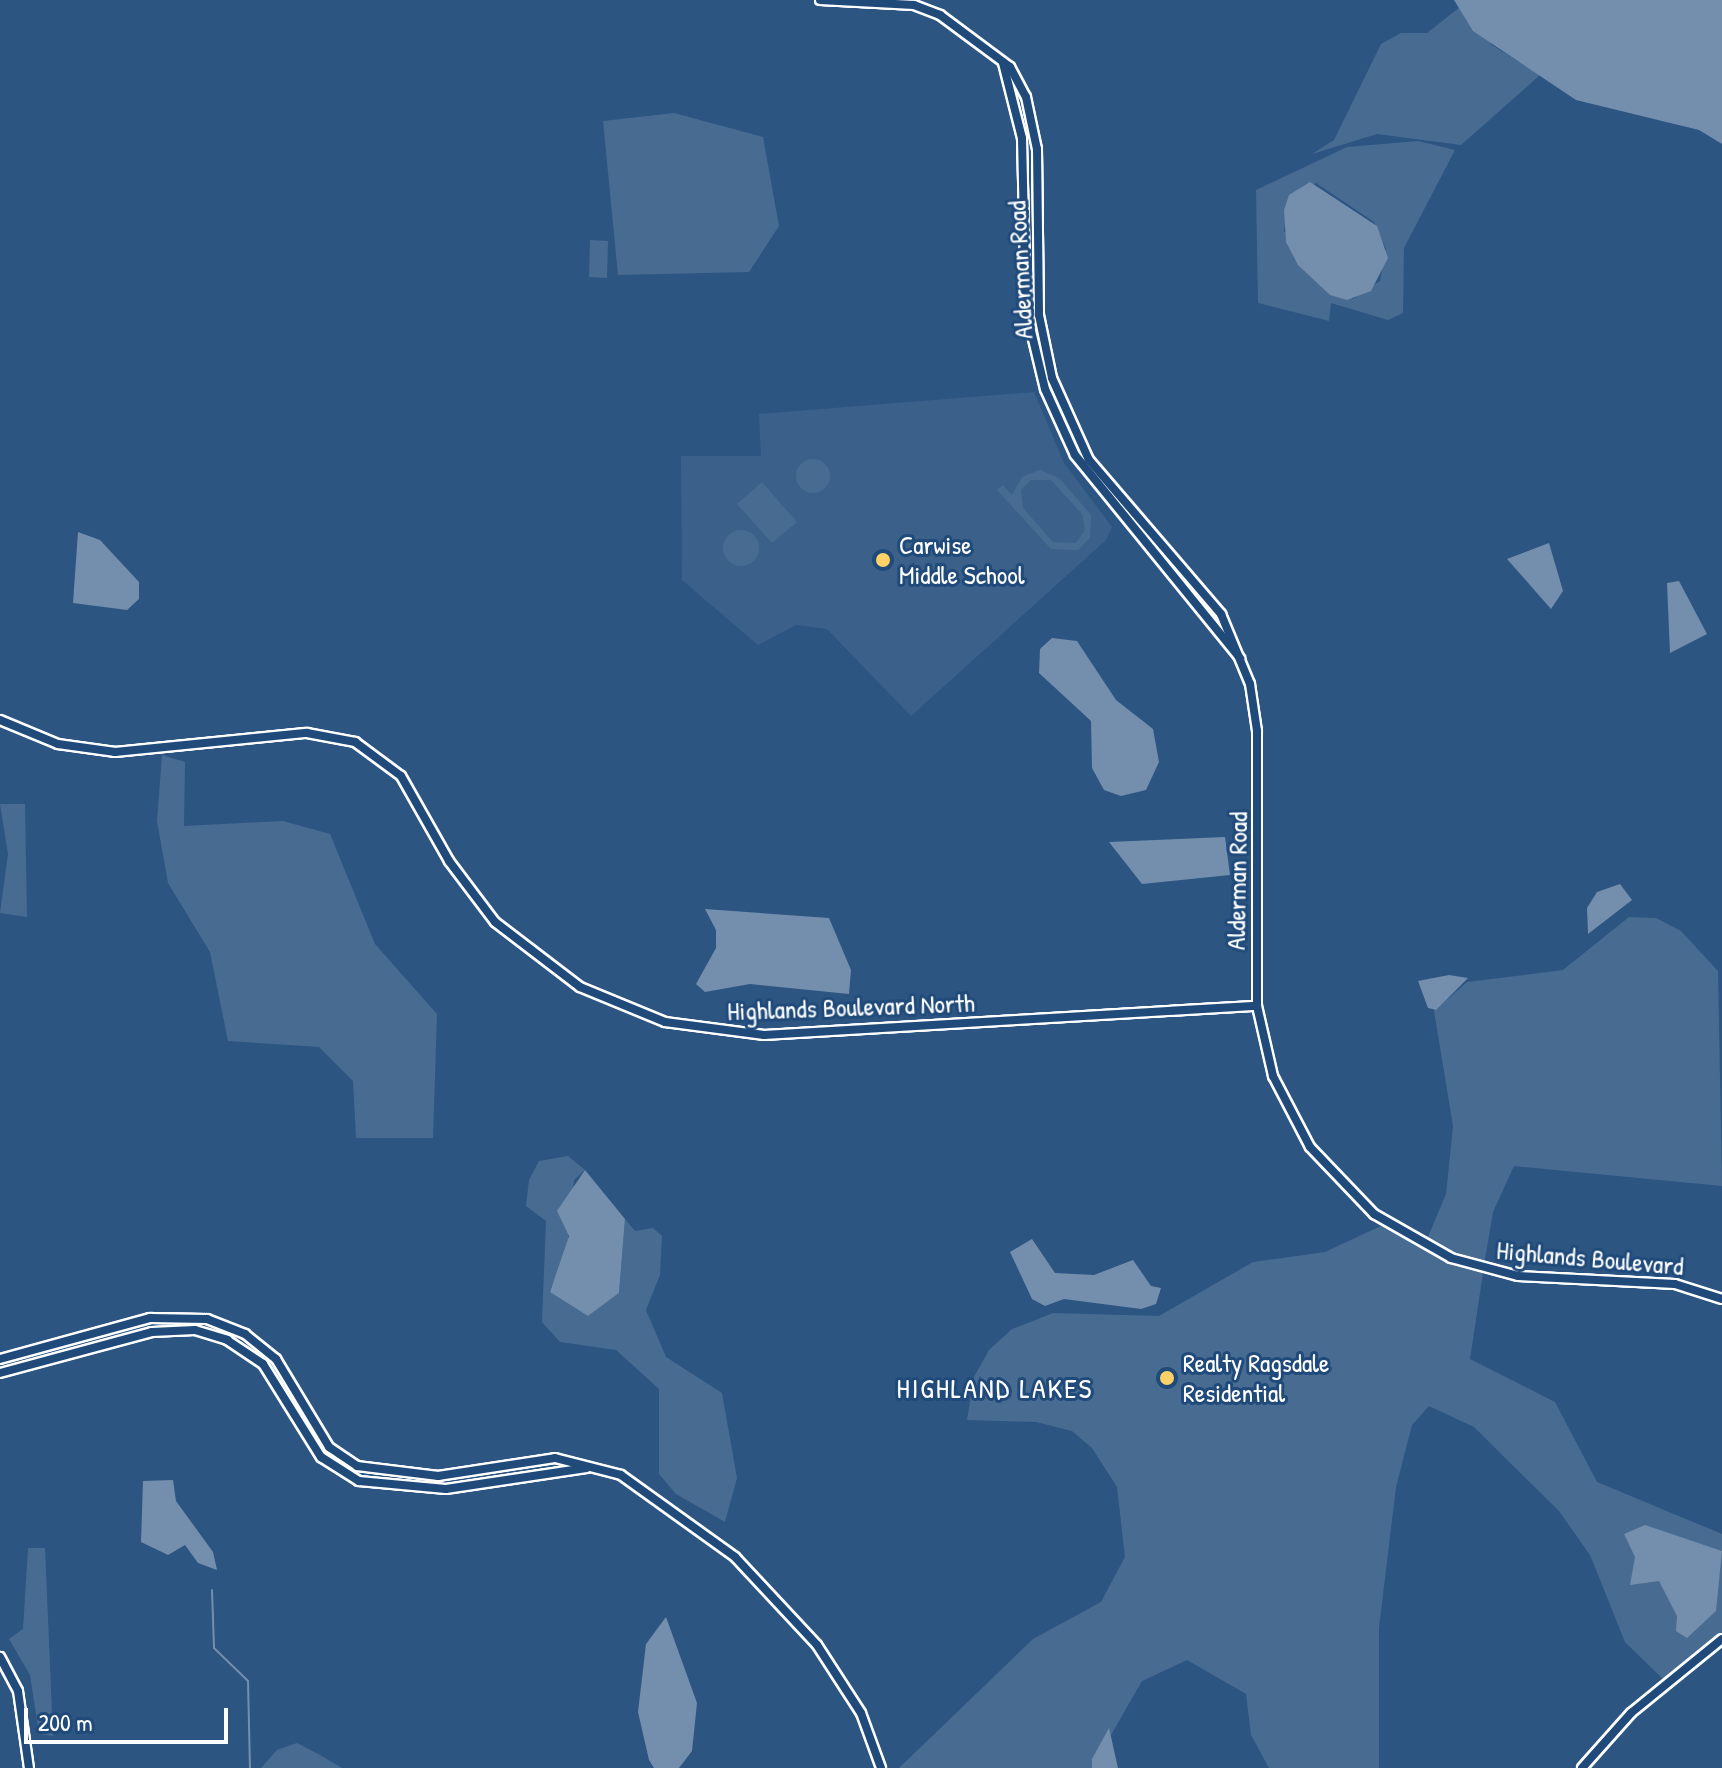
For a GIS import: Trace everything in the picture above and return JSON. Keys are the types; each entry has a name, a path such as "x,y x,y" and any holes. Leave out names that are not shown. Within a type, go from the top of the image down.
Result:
{"street":[{"name":"Alderman Road","path":"820,0 914,5 965,28 1019,81 1035,131 1039,315 1067,417 1110,487 1221,614 1242,662 1257,731 1257,1006"},
{"name":"Alderman Road","path":"1003,63 1025,170 1028,327 1049,400 1084,468 1242,662"},
{"name":"Highlands Boulevard North","path":"0,720 58,744 131,753 288,734 355,742 401,776 449,861 495,922 580,987 665,1022 779,1034 1257,1006"},
{"name":"Highlands Boulevard","path":"1257,1006 1273,1076 1304,1137 1341,1185 1401,1233 1497,1272 1660,1282 1722,1299"},
{"path":"0,1359 150,1318 193,1317 232,1328 266,1350 329,1447 357,1466 438,1476 555,1458 602,1469 641,1486 735,1557 817,1645 861,1713 881,1768"},
{"path":"0,1373 152,1332 195,1330 227,1340 263,1364 321,1457 359,1481 446,1489 545,1470 602,1469"},
{"path":"1582,1768 1631,1713 1722,1639"},
{"path":"0,1657 18,1691 29,1768"}],"shaded area":[{"path":"1454,0 1722,0 1722,144 1699,130 1576,100 1473,31"},
{"path":"1460,7 1492,45 1540,75 1461,145 1377,134 1312,154 1334,140 1381,44 1401,33 1427,33"},
{"path":"674,113 763,137 779,226 749,272 618,275 603,121"},
{"path":"1418,141 1455,150 1404,248 1403,313 1388,320 1331,303 1329,321 1258,303 1256,190 1347,147","holes":["1316,183 1374,222 1386,249 1380,281 1353,299 1284,231 1288,201"]},
{"path":"1310,182 1377,226 1388,258 1371,291 1347,300 1330,295 1298,265 1286,242 1284,210 1289,195"},
{"path":"590,240 608,241 607,278 589,277"},
{"name":"Carwise Middle School","path":"1034,392 1064,463 1112,527 1106,540 911,716 827,629 796,625 758,645 682,580 681,456 761,456 759,414"},
{"path":"813,459 825,464 830,476 825,488 813,493 801,488 796,476 801,464"},
{"path":"1040,470 1059,478 1091,515 1090,538 1078,550 1051,549 997,490 1003,485 1012,495 1022,477","holes":["1031,480 1051,480 1082,514 1085,530 1076,543 1053,542 1023,508 1021,490"]},
{"path":"762,482 797,522 772,543 737,504"},
{"path":"741,530 754,535 759,548 754,561 741,566 728,561 723,548 728,535"},
{"path":"78,532 100,540 139,582 139,599 127,610 73,603"},
{"path":"1549,543 1563,591 1551,609 1507,559"},
{"path":"1679,581 1707,634 1670,653 1667,583"},
{"path":"1052,638 1077,641 1116,700 1153,729 1159,762 1146,790 1121,796 1104,790 1092,768 1091,721 1039,673 1040,649"},
{"path":"162,755 185,762 184,826 283,821 330,834 375,944 437,1014 433,1138 356,1138 353,1081 319,1047 228,1041 210,952 168,883 157,821"},
{"path":"0,804 25,804 27,917 0,913 8,854"},
{"path":"1225,837 1230,875 1142,884 1109,842"},
{"path":"1620,884 1632,900 1588,934 1587,908 1597,892"},
{"path":"705,909 829,918 851,970 849,994 750,984 705,992 696,984 716,948 716,930"},
{"path":"1629,917 1656,918 1681,931 1718,971 1722,1186 1514,1166 1493,1212 1484,1265 1399,1227 1428,1237 1446,1194 1453,1126 1434,1011 1467,982 1563,970"},
{"path":"1449,975 1468,978 1436,1010 1428,1008 1418,981"},
{"path":"568,1156 585,1170 574,1180 567,1249 550,1291 588,1316 619,1293 625,1219 635,1231 653,1228 662,1236 660,1275 646,1310 666,1357 722,1393 737,1478 725,1522 676,1494 659,1474 659,1389 616,1350 560,1342 542,1322 546,1221 526,1206 529,1180 539,1161"},
{"path":"585,1170 625,1219 619,1293 588,1316 550,1292 569,1236 557,1211"},
{"path":"1383,1225 1483,1273 1470,1359 1555,1402 1597,1482 1722,1534 1722,1635 1664,1680 1625,1642 1590,1555 1559,1511 1474,1427 1429,1406 1412,1425 1396,1487 1379,1628 1379,1768 1269,1768 1251,1735 1246,1694 1187,1660 1142,1681 1092,1768 899,1768 1033,1639 1101,1602 1125,1557 1117,1487 1092,1448 1072,1431 1036,1422 967,1420 974,1377 989,1350 1012,1329 1053,1313 1159,1316 1253,1262 1325,1252"},
{"path":"1032,1239 1055,1273 1094,1275 1133,1260 1151,1286 1161,1288 1156,1304 1141,1309 1064,1299 1045,1306 1032,1299 1010,1252"},
{"path":"173,1480 176,1501 213,1552 217,1570 198,1563 185,1545 168,1555 141,1542 143,1481"},
{"path":"1645,1525 1722,1551 1716,1611 1687,1638 1676,1631 1677,1616 1659,1581 1630,1585 1635,1557 1624,1534"},
{"path":"28,1548 45,1548 53,1736 39,1734 30,1675 9,1639 23,1629"},
{"path":"666,1617 697,1703 692,1751 679,1768 654,1768 649,1760 638,1712 646,1644"},
{"path":"1109,1728 1118,1768 1092,1768 1092,1759"},
{"path":"297,1743 342,1768 261,1768 277,1750"}],"waterway":[{"path":"212,1590 214,1648 248,1681 250,1768"}],"place":[{"name":"Carwise Middle School","path":"883,560"},
{"name":"Realty Ragsdale Residential","path":"1167,1378"}],"district":[{"name":"HIGHLAND LAKES","path":"995,1388"}]}
